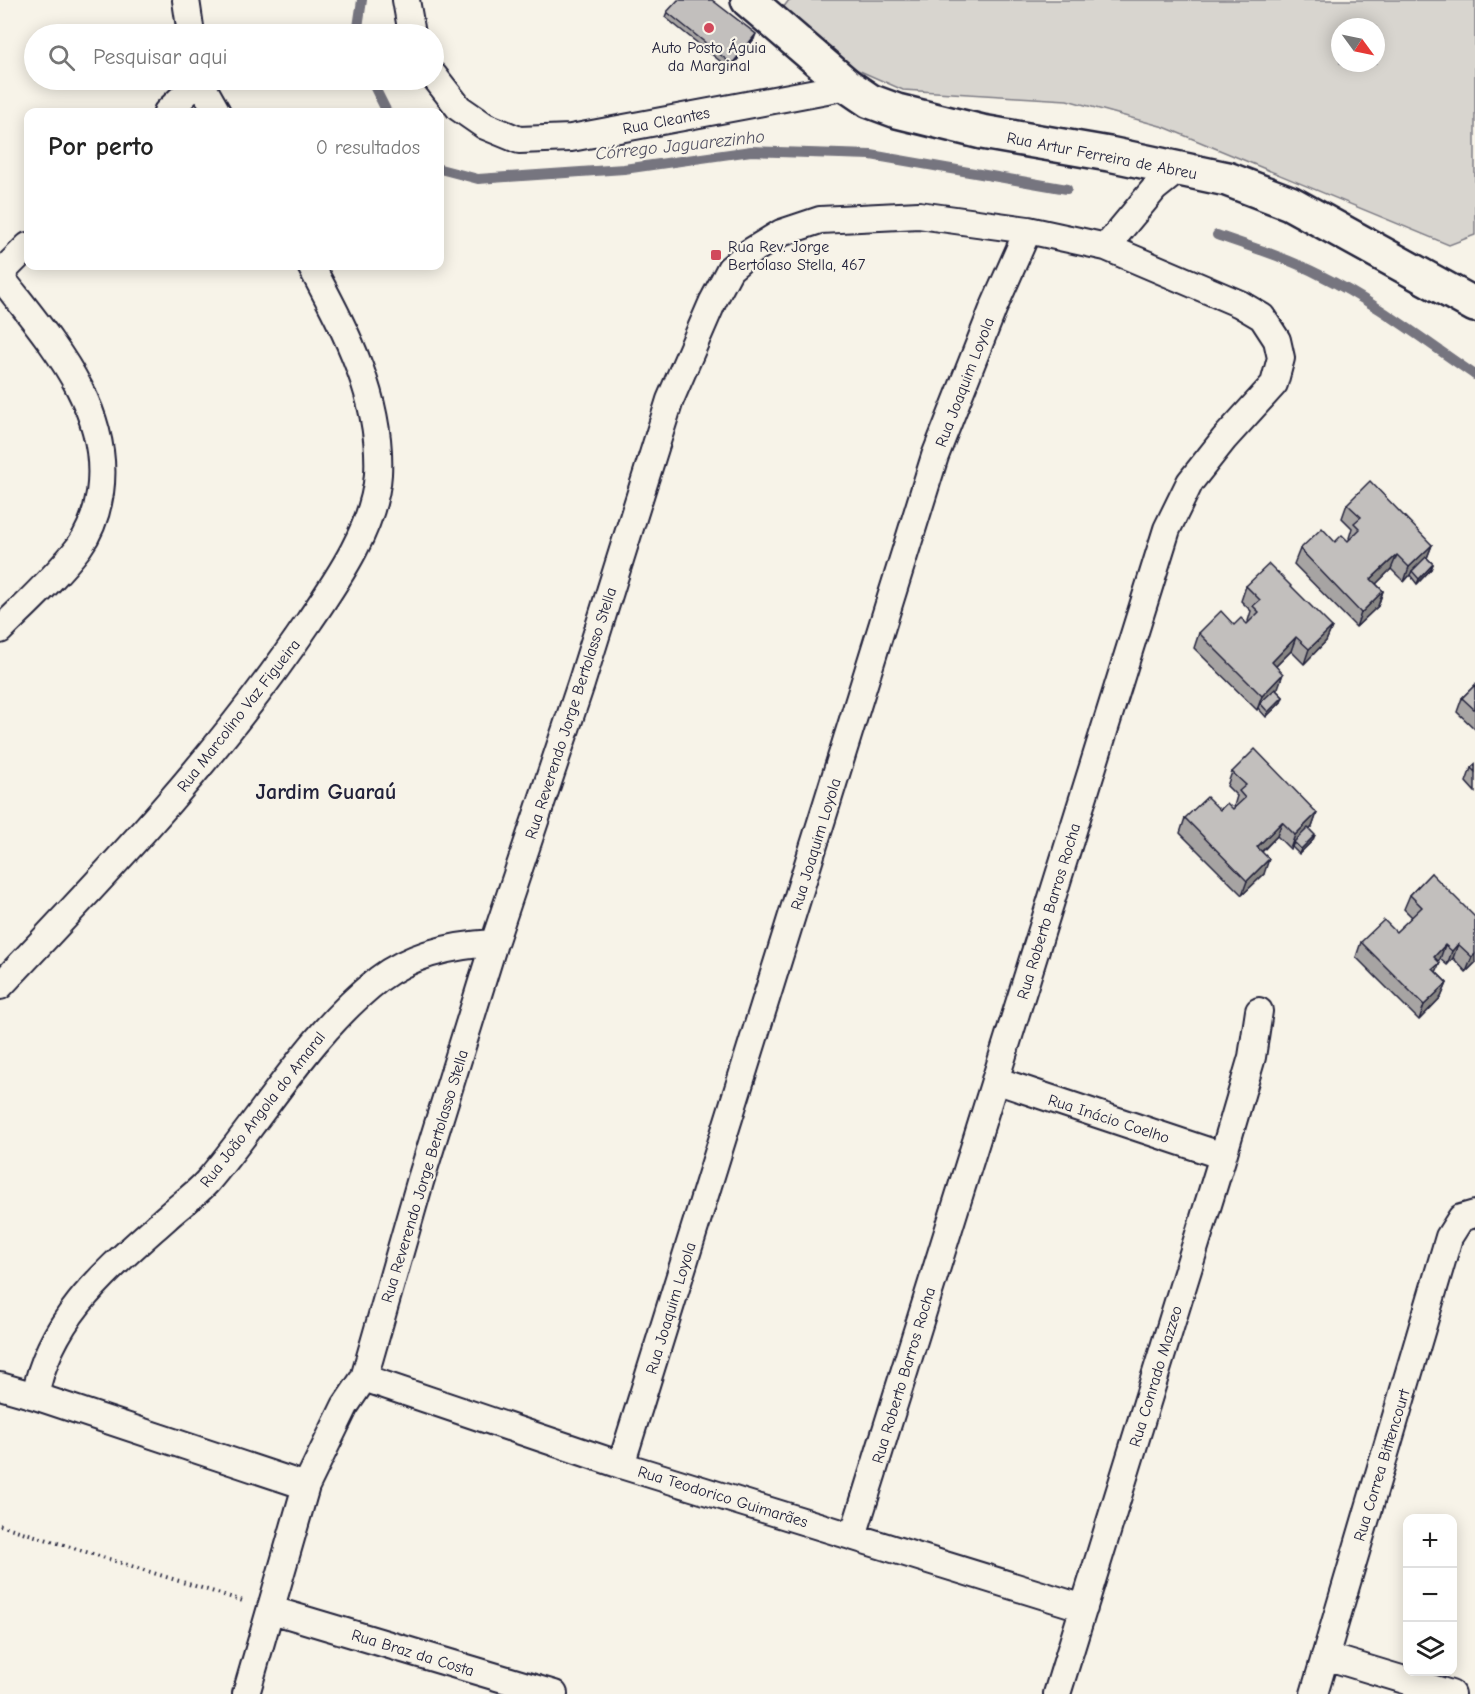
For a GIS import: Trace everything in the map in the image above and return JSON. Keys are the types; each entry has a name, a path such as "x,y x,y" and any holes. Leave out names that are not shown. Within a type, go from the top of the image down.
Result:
{"street":[{"path":"186,0 190,24"},
{"path":"406,0 410,24"},
{"name":"Rua Artur Ferreira de Abreu","path":"748,0 848,86 870,101 950,124 1168,178 1227,179 1290,203 1472,300"},
{"name":"Rua Cleantes","path":"444,89 459,108 485,126 519,140 571,138 848,86"},
{"path":"170,108 189,90"},
{"path":"205,90 215,108"},
{"path":"1106,247 1121,227 1168,178"},
{"name":"Rua Reverendo Jorge Bertolasso Stella","path":"246,1694 306,1486 345,1406 364,1378 420,1182 494,943 581,684 670,400 713,300 730,269 750,252 781,233 820,220 919,215 1028,230 1106,247 1240,304 1262,317"},
{"name":"Rua Joaquim Loyola","path":"621,1465 935,456 993,309 1028,230"},
{"path":"0,630 79,547 92,525 98,504 102,468 102,447 88,401 51,343 0,275 24,250"},
{"name":"Rua Marcolino Vaz Figueira","path":"0,986 197,771 276,671 342,573 367,520 378,476 378,438 366,388 348,334 313,270"},
{"name":"Rua Roberto Barros Rocha","path":"853,1536 1167,529 1190,482 1231,431 1274,384 1281,358 1277,340 1262,317"},
{"name":"Rua João Angola do Amaral","path":"35,1396 46,1354 62,1324 84,1296 127,1253 205,1184 332,1020 381,978 428,953 464,945 494,943"},
{"name":"Rua Conrado Mazzeo","path":"1057,1694 1223,1156 1252,1057 1259,1011"},
{"name":"Rua Inácio Coelho","path":"995,1080 1223,1156"},
{"name":"Rua Correa Bittencourt","path":"1314,1694 1449,1237 1461,1218 1475,1214"},
{"name":"Rua Teodorico Guimarães","path":"364,1378 621,1465 1084,1608"},
{"path":"0,1386 306,1486"},
{"name":"Rua Braz da Costa","path":"272,1610 518,1689 554,1694"},
{"path":"1325,1656 1451,1694"}],"path":[{"path":"0,1525 272,1610"}],"shaded area":[{"path":"789,0 1475,0 1475,235 1449,245 1164,127 1067,100 903,90 842,63 783,8"}],"building":[{"name":"Auto Posto Águia da Marginal","path":"678,0 712,0 756,34 732,64 667,12"},
{"path":"1370,481 1432,545 1409,567 1397,555 1371,579 1383,591 1361,613 1300,549 1322,528 1335,542 1342,535 1348,541 1360,529 1354,523 1361,517 1347,504"},
{"path":"1426,557 1433,564 1419,579 1412,571"},
{"path":"1269,564 1332,627 1309,649 1296,637 1272,662 1283,674 1262,696 1199,633 1221,611 1234,625 1241,618 1247,624 1259,612 1253,606 1260,600 1246,586"},
{"path":"1475,685 1475,710 1462,698"},
{"path":"1275,689 1283,697 1268,712 1260,703"},
{"path":"1255,749 1317,813 1295,835 1282,822 1257,847 1269,859 1247,881 1185,818 1207,797 1220,810 1227,803 1233,809 1245,798 1239,791 1246,785 1232,772"},
{"path":"1308,828 1315,835 1301,849 1294,842"},
{"path":"1431,873 1475,917 1475,954 1472,957 1458,944 1452,951 1445,945 1434,957 1440,963 1433,969 1447,983 1424,1005 1361,942 1384,920 1396,932 1422,907 1410,895"}],"waterway":[{"name":"Córrego Jaguarezinho","path":"358,24 362,0"},
{"name":"Córrego Jaguarezinho","path":"376,90 385,108"},
{"name":"Córrego Jaguarezinho","path":"444,170 478,179 624,169 751,151 871,155 1067,189"},
{"name":"Córrego Jaguarezinho","path":"1217,235 1295,263 1320,275 1399,322 1475,375"}],"place":[{"name":"Auto Posto Águia da Marginal","path":"709,28"},
{"name":"Rua Rev. Jorge Bertolaso Stella, 467","path":"716,255"}],"district":[{"name":"Jardim Guaraú","path":"326,791"}]}
